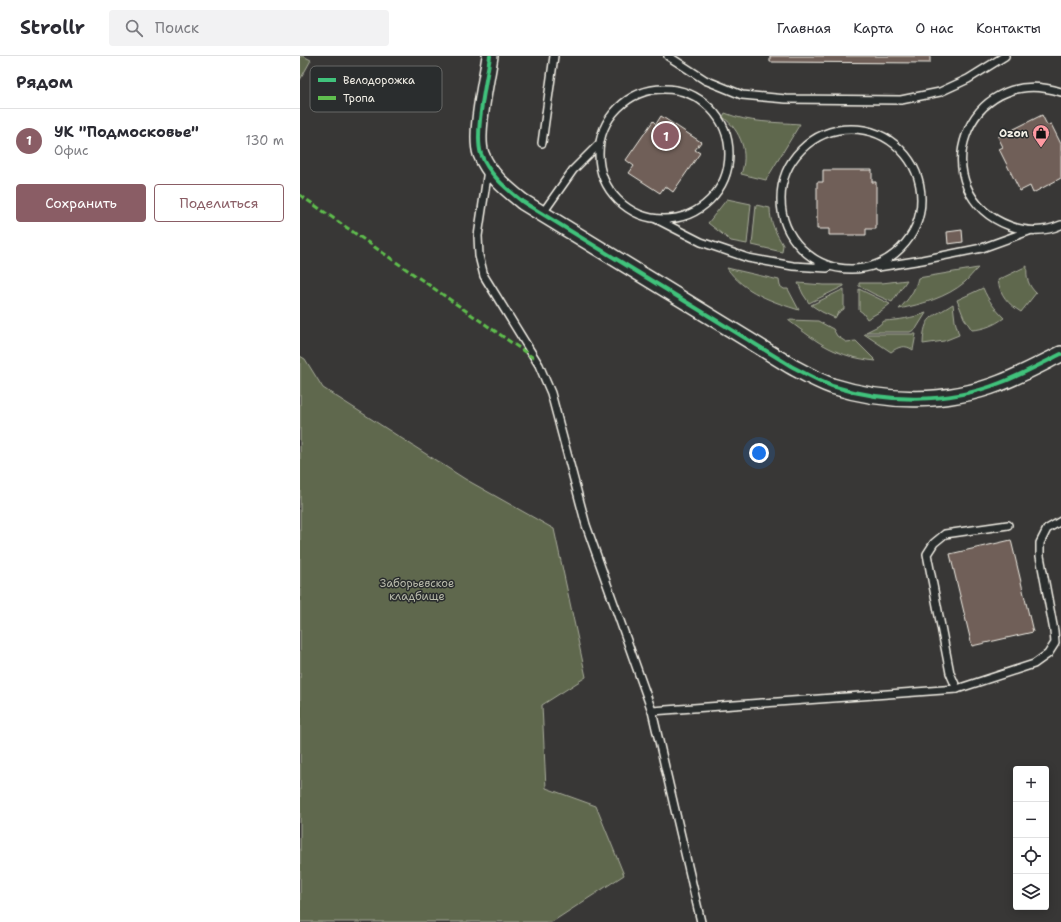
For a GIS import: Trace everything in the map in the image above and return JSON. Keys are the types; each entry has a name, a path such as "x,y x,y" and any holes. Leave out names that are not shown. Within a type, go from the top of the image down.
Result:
{"street":[{"path":"490,56 479,133 481,153 488,168 503,186 523,202 542,214 791,366 831,385 865,395 904,398 934,398 962,394 1000,383 1061,354"}],"lane":[{"path":"542,143 554,56"},
{"path":"668,56 705,80 742,95 786,99 901,100 940,92 968,79 995,59 1005,56"},
{"path":"1061,92 1033,86 1019,88 994,98 975,116 968,128 962,153 962,166 970,193 989,215 1002,223 1015,228 1044,230 1061,225"},
{"path":"654,218 667,219 680,217 703,207 713,198 726,176 730,151 724,126 709,105 687,92 662,88 637,94 616,109 608,120 603,131 599,156 600,169 611,192 630,210 654,218 701,242 748,258 792,266 850,270 922,260 982,248 1030,230"},
{"path":"836,268 823,264 811,257 800,248 792,238 782,212 782,184 786,171 793,159 813,140 825,134 839,130 852,129 866,130 879,135 891,141 902,150 911,161 917,173 922,194 920,214 910,239 901,250 890,258 877,265 864,269"},
{"path":"542,214 573,170 600,144"},
{"path":"488,168 478,236 479,256 484,276 546,377 586,525 652,711 701,922"},
{"path":"652,711 957,689 1034,664 1048,654 1055,643 1053,623 1040,556 1040,542 1047,529 1061,521"},
{"path":"957,689 950,673 927,554 934,543 945,534 1008,525"},
{"path":"1053,623 1061,622"}],"green space":[{"path":"300,56 311,60 300,80"},
{"path":"725,113 743,119 800,124 766,180 741,174 744,150 735,129 723,117"},
{"path":"727,199 751,204 747,244 731,241 708,223"},
{"path":"756,205 770,208 772,223 783,245 782,252 752,245"},
{"path":"1027,266 1028,281 1036,293 1021,312 1005,299 998,280"},
{"path":"727,268 779,280 780,286 784,289 788,289 799,310 769,300 750,290 741,284"},
{"path":"978,268 958,288 942,296 899,309 911,295 918,278"},
{"path":"907,280 892,302 859,286 859,283 882,283"},
{"path":"798,283 844,285 844,286 809,303"},
{"path":"983,288 992,304 1004,318 997,323 981,329 972,330 964,318 957,300"},
{"path":"844,289 844,309 838,313 835,318 811,305"},
{"path":"859,289 890,304 867,319 859,310"},
{"path":"953,304 955,321 959,335 944,341 923,344 925,327 930,318"},
{"path":"926,313 916,329 910,332 866,332 884,321"},
{"path":"788,320 818,321 833,329 837,336 846,342 856,341 876,361 839,353 809,336"},
{"path":"864,334 916,334 913,350 907,347 902,347 891,352"},
{"name":"Заборьевское кладбище","path":"300,356 305,359 323,388 465,479 554,529 586,677 542,705 546,788 596,806 624,875 552,922 300,922"}],"building":[{"path":"770,56 930,56 930,63 770,62"},
{"path":"1042,115 1047,125 1051,124 1061,144 1061,178 1033,193 1030,186 1020,191 999,149 1003,147 998,137"},
{"path":"661,116 701,142 695,150 700,153 673,192 665,186 660,193 629,173 634,166 626,160 653,121 656,124"},
{"path":"823,170 872,170 872,182 876,182 876,229 866,229 866,235 829,235 829,229 817,229 817,182 823,182"},
{"path":"962,230 963,242 948,244 947,232"},
{"path":"1011,540 1033,632 972,646 950,554"}],"marked path":[{"path":"300,195 535,359"}],"cycle path":[{"path":"490,56 480,120 479,145 484,162 499,181 523,202 806,374 832,386 874,396 916,399 938,398 980,390 1000,383 1061,354"}],"place":[{"name":"УК \"Подмосковье\"","path":"666,136"},
{"name":"Ozon","path":"1041,148"}]}
